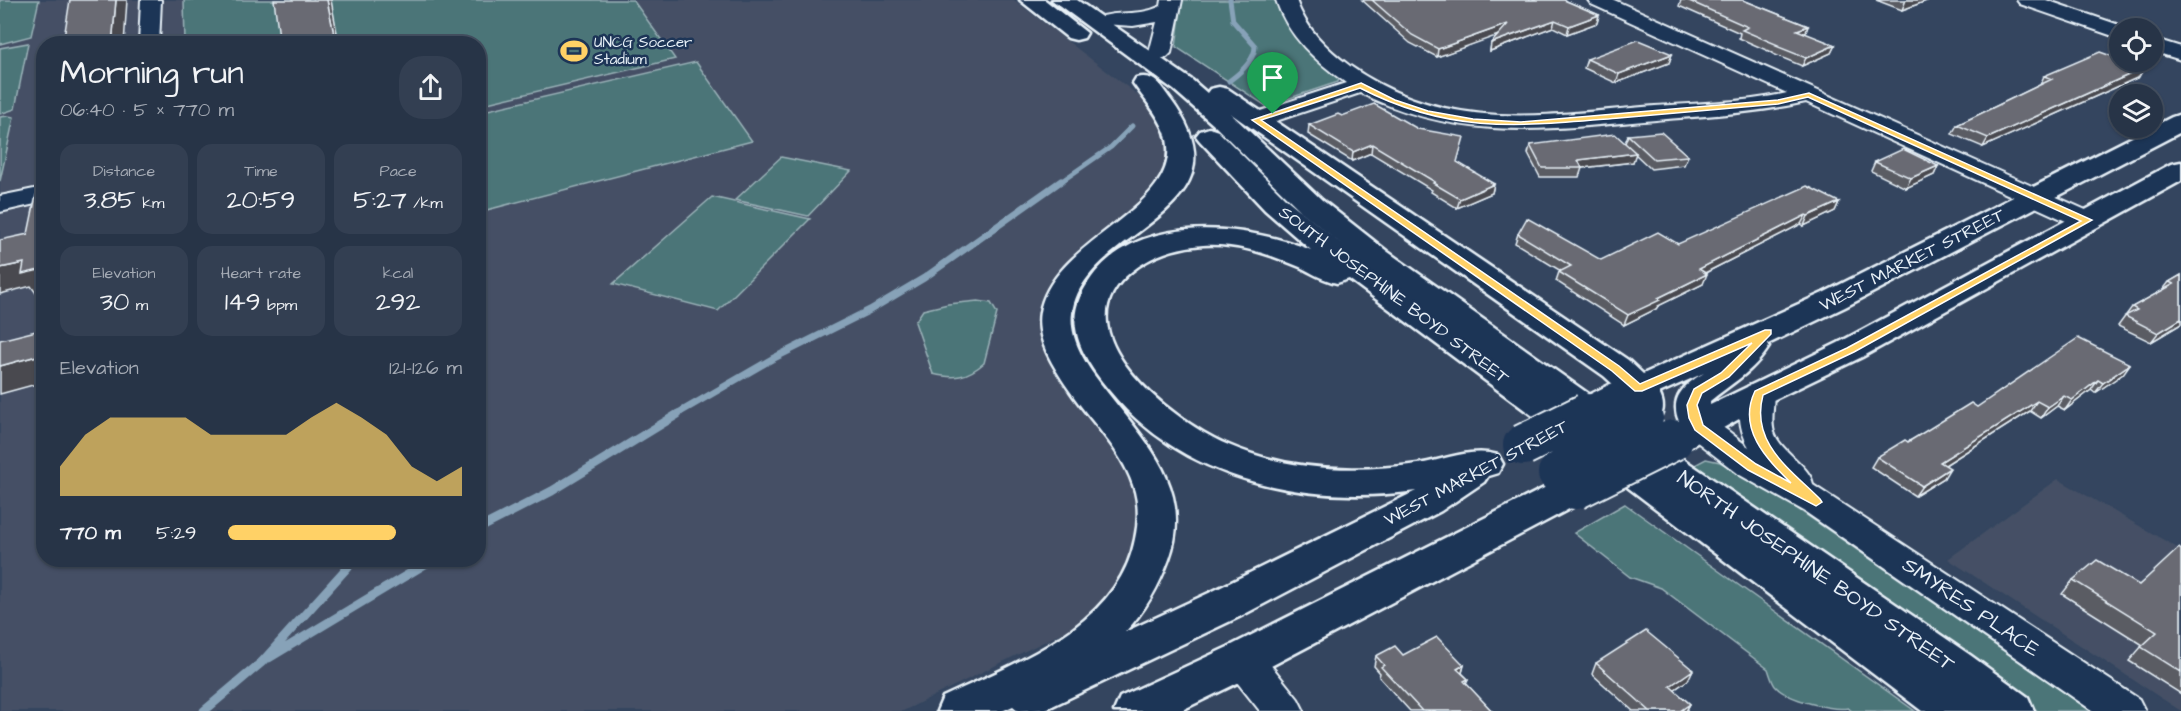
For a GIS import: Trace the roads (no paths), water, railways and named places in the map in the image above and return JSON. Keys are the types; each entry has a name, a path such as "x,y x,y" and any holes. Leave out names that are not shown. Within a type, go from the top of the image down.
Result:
{"main road":[{"name":"SOUTH JOSEPHINE BOYD STREET","path":"1031,0 1152,68 1185,114 1275,204 1316,240 1427,324 1623,416"},
{"name":"SOUTH JOSEPHINE BOYD STREET","path":"1063,0 1183,85 1343,232 1623,416"},
{"path":"960,711 1048,666 1098,632 1124,607 1149,566 1156,538 1157,515 1153,489 1142,464 1081,382 1065,354 1056,329 1056,320 1061,292 1072,275 1088,258 1152,208 1173,188 1181,167 1178,136 1152,68 1110,20 1082,0"},
{"path":"1136,711 1243,660 1527,513 1567,481 1623,416 1616,368 1256,120 1152,68"},
{"name":"WEST MARKET STREET","path":"995,711 1086,672 1224,605 1428,501 1485,464 1523,445 1623,416 1768,332 2181,122"},
{"path":"1567,481 1686,434 1759,393 1850,350 2181,170"},
{"path":"1485,464 1402,479 1318,481 1241,463 1211,451 1183,437 1158,420 1132,395 1111,370 1092,332 1094,298 1102,282 1115,269 1136,255 1159,245 1211,235 1256,241 1315,261 1342,277 1401,321 1623,416"},
{"path":"1686,434 1694,418 1692,405 1698,391 1725,375 1768,332"},
{"name":"NORTH JOSEPHINE BOYD STREET","path":"1623,416 1956,711"},
{"name":"NORTH JOSEPHINE BOYD STREET","path":"1623,416 2012,711"}],"street":[{"path":"149,36 151,0"},
{"path":"1286,0 1301,32 1324,56 1361,85 1392,102 1427,113 1473,121 1521,124 1778,102 1809,95"},
{"path":"1598,0 2088,220"},
{"path":"2027,0 2109,28"},
{"path":"1152,68 1169,19 1170,5"},
{"path":"1110,20 1140,20 1160,15 1170,5"},
{"path":"2163,48 2181,54"},
{"path":"1256,120 1361,85"},
{"path":"0,204 36,196"},
{"name":"SMYRES PLACE","path":"1759,393 1754,426 1762,442 1776,462 1816,502"},
{"name":"SMYRES PLACE","path":"1686,434 1816,502 2125,711"},
{"path":"1243,660 1284,711"}],"waterway":[{"path":"1229,81 1250,61 1255,46 1233,21 1230,0"},
{"path":"1059,183 1111,147 1132,126"},
{"path":"675,415 772,359 870,310 924,278 1061,181"},
{"path":"486,525 552,491 678,414"},
{"path":"204,711 262,662 348,567"},
{"path":"269,658 420,567"}],"place":[{"name":"UNCG Soccer Stadium","path":"574,51"}]}
